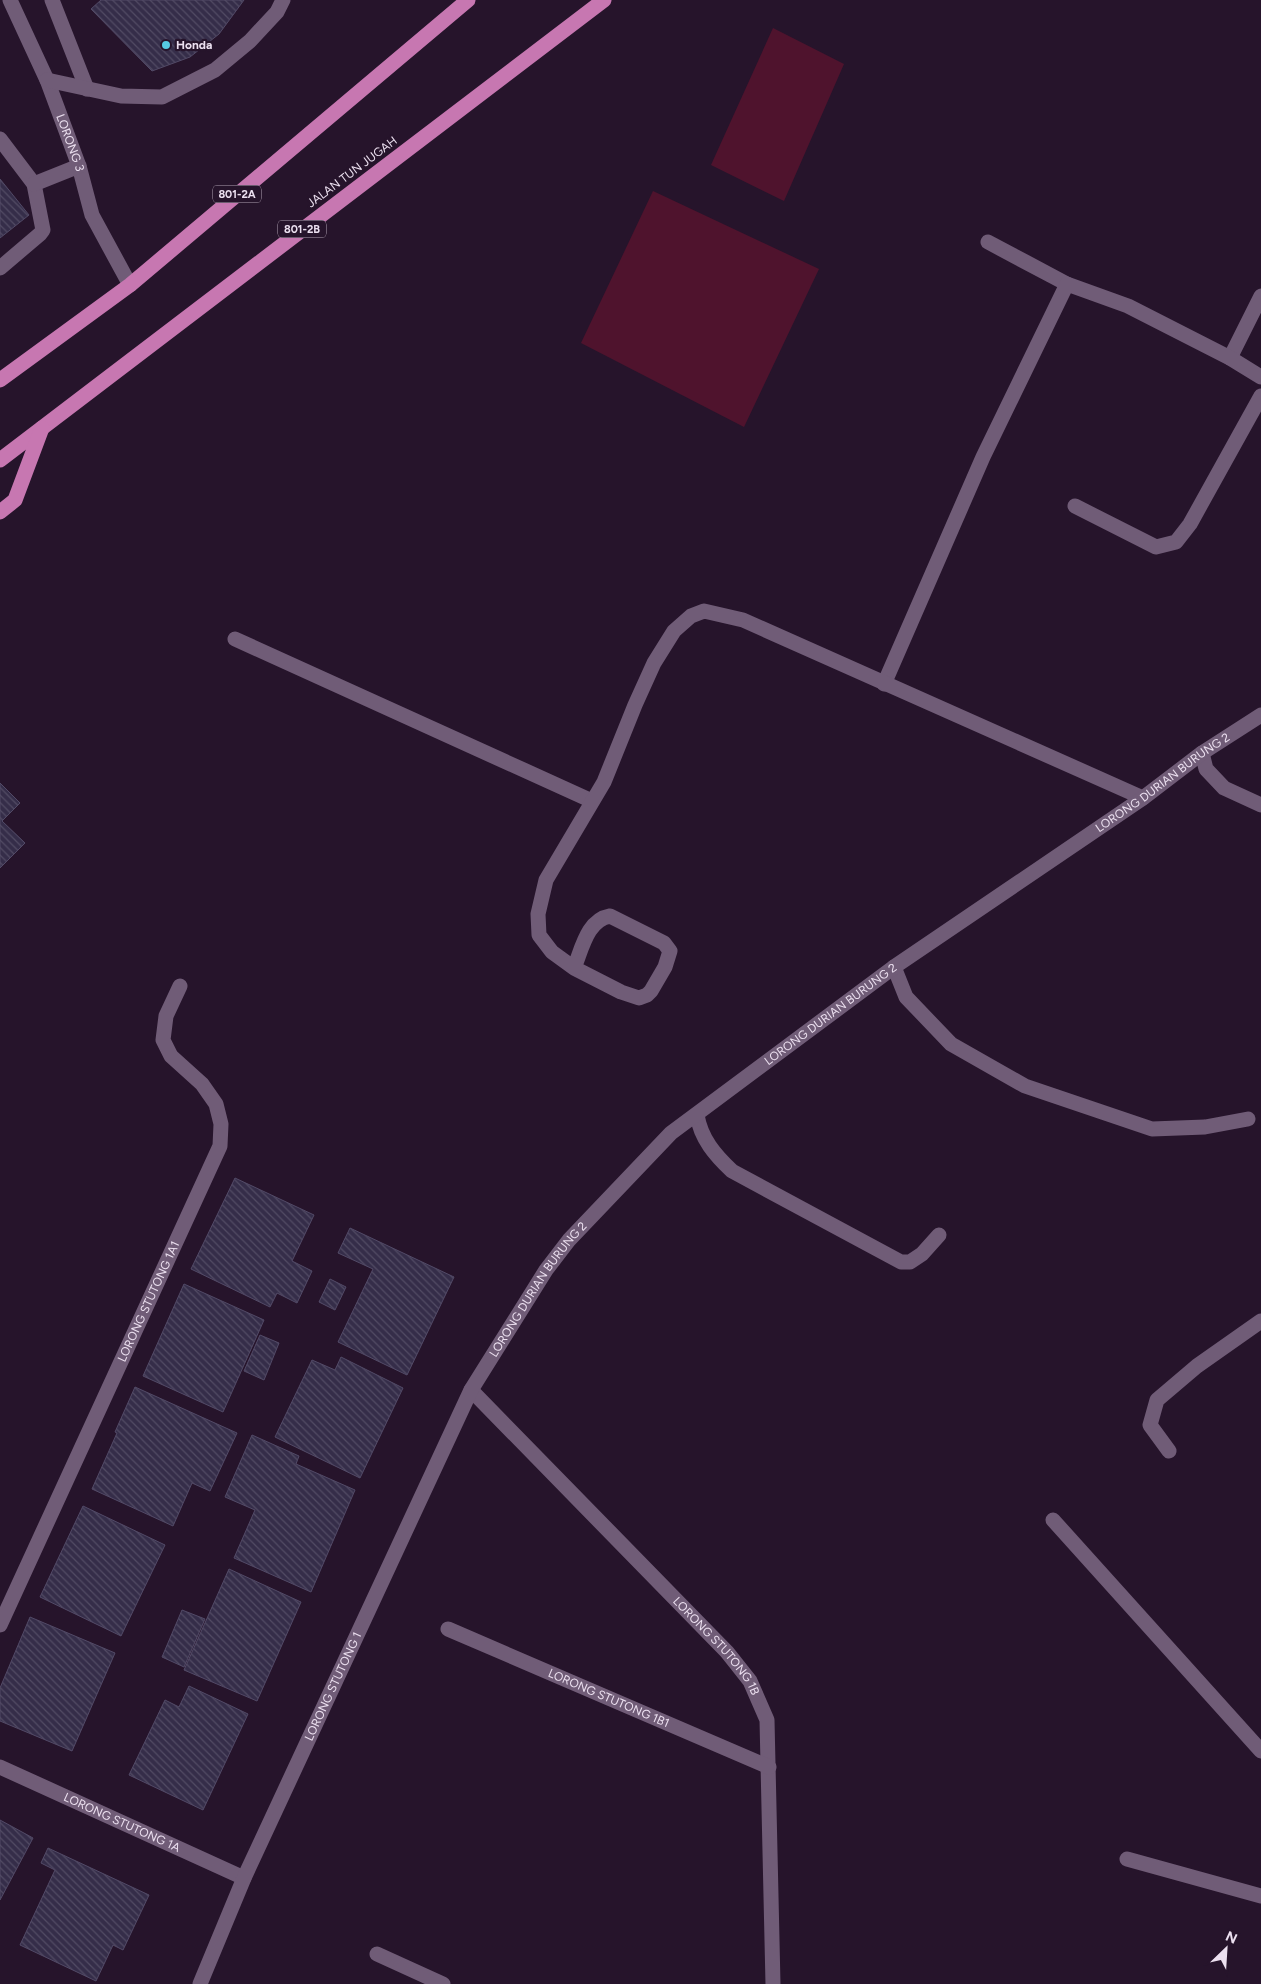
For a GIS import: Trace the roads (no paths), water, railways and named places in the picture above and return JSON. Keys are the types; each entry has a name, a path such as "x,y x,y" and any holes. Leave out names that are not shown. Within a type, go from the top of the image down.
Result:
{"highway":[{"name":"801-2A","path":"0,380 130,285 468,0"},
{"name":"JALAN TUN JUGAH","path":"0,460 604,0"},
{"path":"0,512 15,500 43,426"}],"street":[{"name":"LORONG 3","path":"10,0 47,80 79,166 92,216 130,285"},
{"path":"52,0 87,89"},
{"path":"47,80 121,96 162,97 216,70 250,41 277,12 283,0"},
{"path":"0,138 34,184 43,230 0,268"},
{"path":"34,184 79,166"},
{"path":"988,242 1067,284 1128,306 1230,358 1261,377"},
{"path":"884,684 983,457 1067,284"},
{"path":"1230,358 1261,296"},
{"path":"1075,506 1156,547 1176,542 1190,524 1261,396"},
{"path":"574,968 596,920 610,916 656,938 664,943 670,951 664,967 651,990 639,998 621,992 574,968 552,952 539,935 538,914 546,880 604,782 654,664 674,631 691,616 704,611 743,620 1143,798"},
{"path":"235,639 592,801"},
{"name":"LORONG DURIAN BURUNG 2","path":"471,1390 546,1270 569,1240 671,1133 894,967 1143,798 1202,754 1261,715"},
{"path":"1202,754 1206,769 1224,788 1261,805"},
{"path":"894,967 906,997 951,1044 1025,1086 1152,1128 1205,1127 1248,1118"},
{"name":"LORONG STUTONG 1A1","path":"0,1625 220,1146 221,1124 216,1104 202,1084 171,1056 163,1040 166,1016 180,986"},
{"path":"697,1115 699,1128 706,1142 716,1157 732,1170 901,1262 910,1262 922,1254 939,1236"},
{"path":"1170,1450 1150,1425 1157,1400 1198,1366 1261,1321"},
{"name":"LORONG STUTONG 1B","path":"471,1390 732,1659 750,1682 767,1720 774,1984"},
{"name":"LORONG STUTONG 1","path":"200,1984 244,1878 471,1390"},
{"path":"1053,1520 1261,1751"},
{"name":"LORONG STUTONG 1B1","path":"448,1629 769,1767"},
{"name":"LORONG STUTONG 1A","path":"0,1767 244,1878"},
{"path":"1127,1859 1261,1896"},
{"path":"378,1954 443,1984"}],"place":[{"name":"Honda","path":"166,45"}]}
